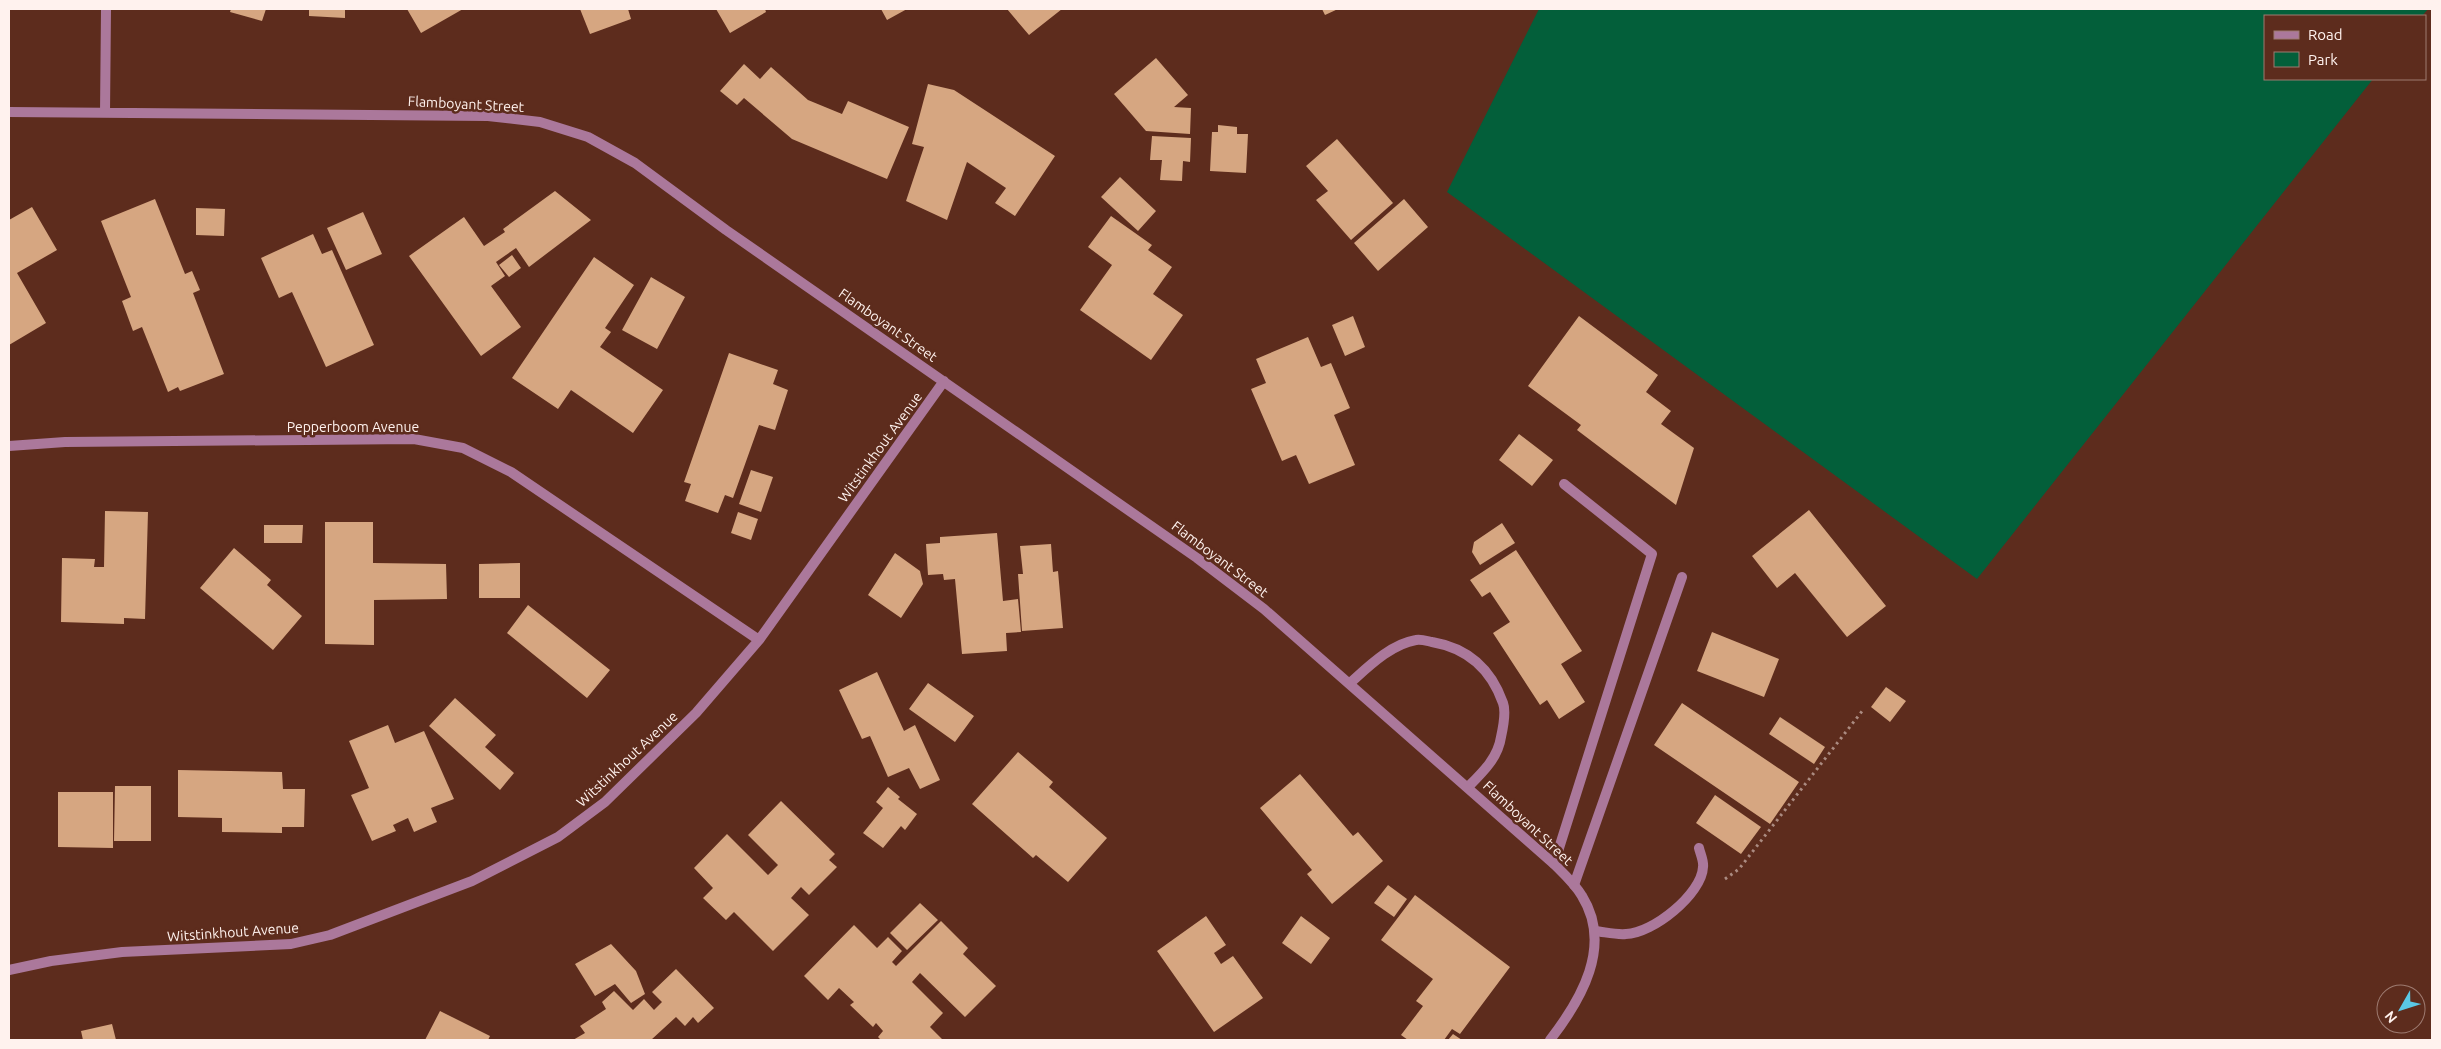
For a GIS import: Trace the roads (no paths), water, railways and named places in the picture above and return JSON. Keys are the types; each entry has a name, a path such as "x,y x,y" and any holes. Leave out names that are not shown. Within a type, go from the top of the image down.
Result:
{"street":[{"path":"105,113 106,9"},
{"name":"Flamboyant Street","path":"9,112 488,116 540,122 588,137 635,163 726,230 1197,558 1264,609 1554,864 1574,885 1590,913 1595,931"},
{"name":"Witstinkhout Avenue","path":"9,970 51,961 122,952 291,944 362,925 472,881 558,837 605,802 696,713 759,640 944,380"},
{"name":"Pepperboom Avenue","path":"9,446 66,442 414,439 463,448 511,472 759,640"},
{"path":"1554,864 1652,554 1564,484"},
{"path":"1574,885 1682,577"},
{"path":"1350,683 1371,665 1397,647 1417,640 1445,644 1468,654 1490,675 1504,704 1501,738 1490,764 1468,787"},
{"path":"1550,1040 1576,1005 1585,984 1591,968 1595,931 1626,935 1647,929 1677,908 1696,887 1704,866 1699,848"}]}
